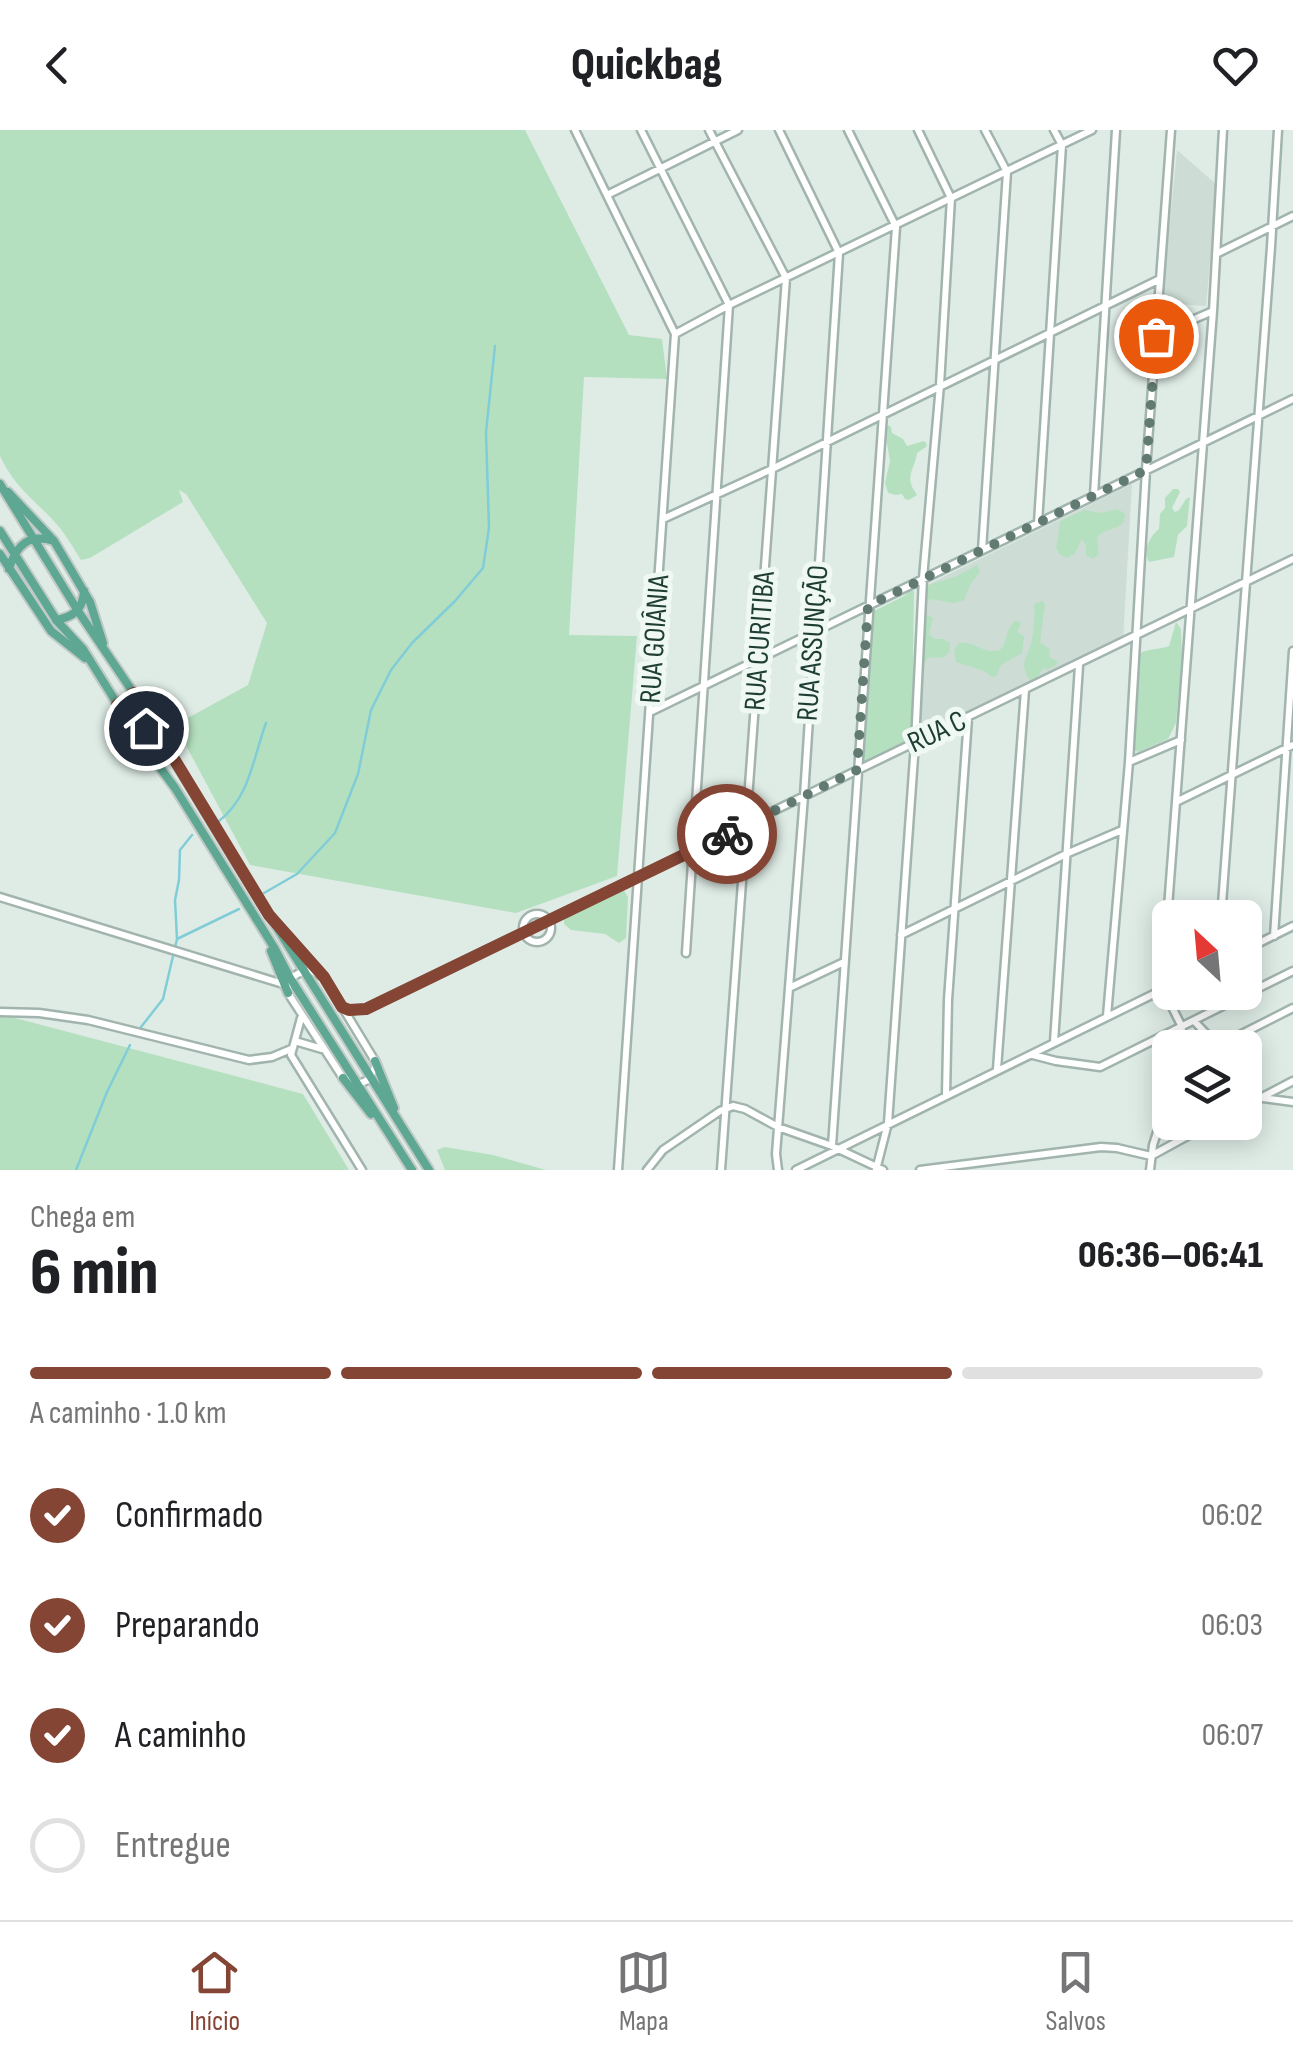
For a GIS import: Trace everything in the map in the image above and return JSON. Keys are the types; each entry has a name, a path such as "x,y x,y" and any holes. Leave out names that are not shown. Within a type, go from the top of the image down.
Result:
{"main road":[{"path":"0,484 430,1170"},
{"path":"0,484 54,541 94,611 106,652"},
{"path":"0,531 57,621 76,640 175,788 256,920 287,985 359,1084 384,1129"},
{"path":"9,568 14,553 34,538 54,541"},
{"path":"0,554 51,630 90,662"},
{"path":"57,621 78,611 84,590"},
{"path":"38,612 57,621"},
{"path":"117,705 134,693"},
{"path":"127,718 156,732"},
{"path":"269,915 324,977"},
{"path":"375,1061 398,1122"},
{"path":"342,1078 412,1170"}],"street":[{"path":"575,130 675,334 1092,130"},
{"path":"641,130 730,306 686,953"},
{"path":"709,130 786,278"},
{"path":"606,195 738,130"},
{"name":"RUA ASSUNÇÃO","path":"778,1170 776,1154 839,253 779,130"},
{"path":"835,1147 896,227 848,130"},
{"path":"647,1170 663,1150 733,1106 879,1169 888,1123 952,198 918,130"},
{"path":"982,550 1006,172 985,130"},
{"path":"1038,523 1062,145 1054,130"},
{"path":"1094,495 1116,130"},
{"path":"1108,1016 1171,130"},
{"path":"1171,900 1223,130"},
{"path":"1222,900 1278,130"},
{"path":"1215,254 1293,216"},
{"name":"RUA CURITIBA","path":"721,1170 786,278"},
{"path":"663,519 1160,278"},
{"path":"1156,336 1212,311"},
{"name":"RUA GOIÂNIA","path":"618,1170 675,334"},
{"path":"650,712 1293,399"},
{"name":"RUA C","path":"366,1009 1293,559"},
{"path":"1274,936 1290,746 1293,651"},
{"path":"1054,1044 1079,664"},
{"path":"997,1070 1026,690"},
{"path":"946,1096 948,1000 968,718"},
{"path":"1129,762 1181,740"},
{"path":"1177,801 1290,746"},
{"path":"900,936 1122,830"},
{"path":"0,898 287,985 301,1016 342,1078 359,1084 368,1080 375,1061 324,977 304,971 287,985"},
{"path":"523,932 533,942 543,941 551,930 549,921"},
{"path":"1262,942 1293,926"},
{"path":"789,988 845,962"},
{"path":"1031,1054 1100,1066 1293,972"},
{"path":"796,1170 835,1147 1152,995"},
{"path":"342,1007 366,1009"},
{"path":"1250,1030 1293,1008"},
{"path":"356,1031 366,1009"},
{"path":"1175,1010 1182,1030"},
{"path":"0,1012 88,1020 249,1060 272,1056 293,1045 323,1050"},
{"path":"301,1016 293,1045 295,1062 362,1170"},
{"path":"1194,1022 1202,1030"},
{"path":"1262,1097 1293,1081"},
{"path":"1262,1097 1293,1102"},
{"path":"1150,1170 1155,1140"},
{"path":"920,1170 1101,1148 1150,1156 1179,1140"}],"shaded area":[{"path":"1177,150 1217,185 1206,306 1162,303"},
{"path":"1132,484 1123,641 918,739 925,586"}],"green space":[{"path":"0,130 525,130 629,335 662,339 667,379 584,377 569,635 637,636 617,876 516,913 250,865 175,725 248,685 267,623 186,494 179,490 183,502 81,560 56,524 17,483 0,456"},
{"path":"888,425 907,446 924,441 927,444 917,453 910,480 917,495 909,500 902,494 888,493 885,483 890,461 885,432"},
{"path":"1173,489 1180,492 1172,508 1175,512 1190,497 1187,526 1178,535 1174,557 1149,562 1148,544 1159,529 1165,498"},
{"path":"1118,509 1125,514 1124,522 1097,537 1099,554 1093,559 1086,555 1082,539 1075,553 1068,558 1060,555 1056,548 1060,521 1084,510 1101,513"},
{"path":"977,565 980,572 964,600 955,603 930,599 924,606 925,589 931,584"},
{"path":"914,591 912,742 863,765 870,613"},
{"path":"1034,604 1045,604 1040,642 1050,649 1049,657 1058,664 1043,668 1037,678 1030,680 1024,664 1033,635"},
{"path":"924,607 925,614 933,618 929,634 950,643 950,651 944,657 928,658 923,665 921,726 928,730 953,714 956,721 917,740"},
{"path":"1015,621 1021,624 1017,632 1024,636 1022,653 1001,665 996,676 956,662 954,650 959,643 1000,650"},
{"path":"1176,622 1181,629 1182,657 1176,723 1168,739 1138,752 1133,750 1139,654 1169,646"},
{"path":"623,889 628,897 626,938 619,943 605,934 571,930 564,924 564,919"},
{"path":"0,1014 303,1094 349,1170 0,1170"},
{"path":"445,1147 546,1170 445,1170 437,1150"}],"waterway":[{"path":"264,893 297,874 335,833 358,774 371,710 391,670 483,568 489,528 486,432 495,346"},
{"path":"219,821 244,789 266,723"},
{"path":"141,1027 163,999 177,939 175,900 180,850 192,835"},
{"path":"177,939 239,909"},
{"path":"76,1170 130,1045"}],"way so far":[{"path":"727,834 857,770 868,606 1146,470 1156,336"}],"route":[{"path":"146,728 127,718 117,705 134,693 269,915 324,977 342,1007 349,1010 366,1009 727,834"}]}
